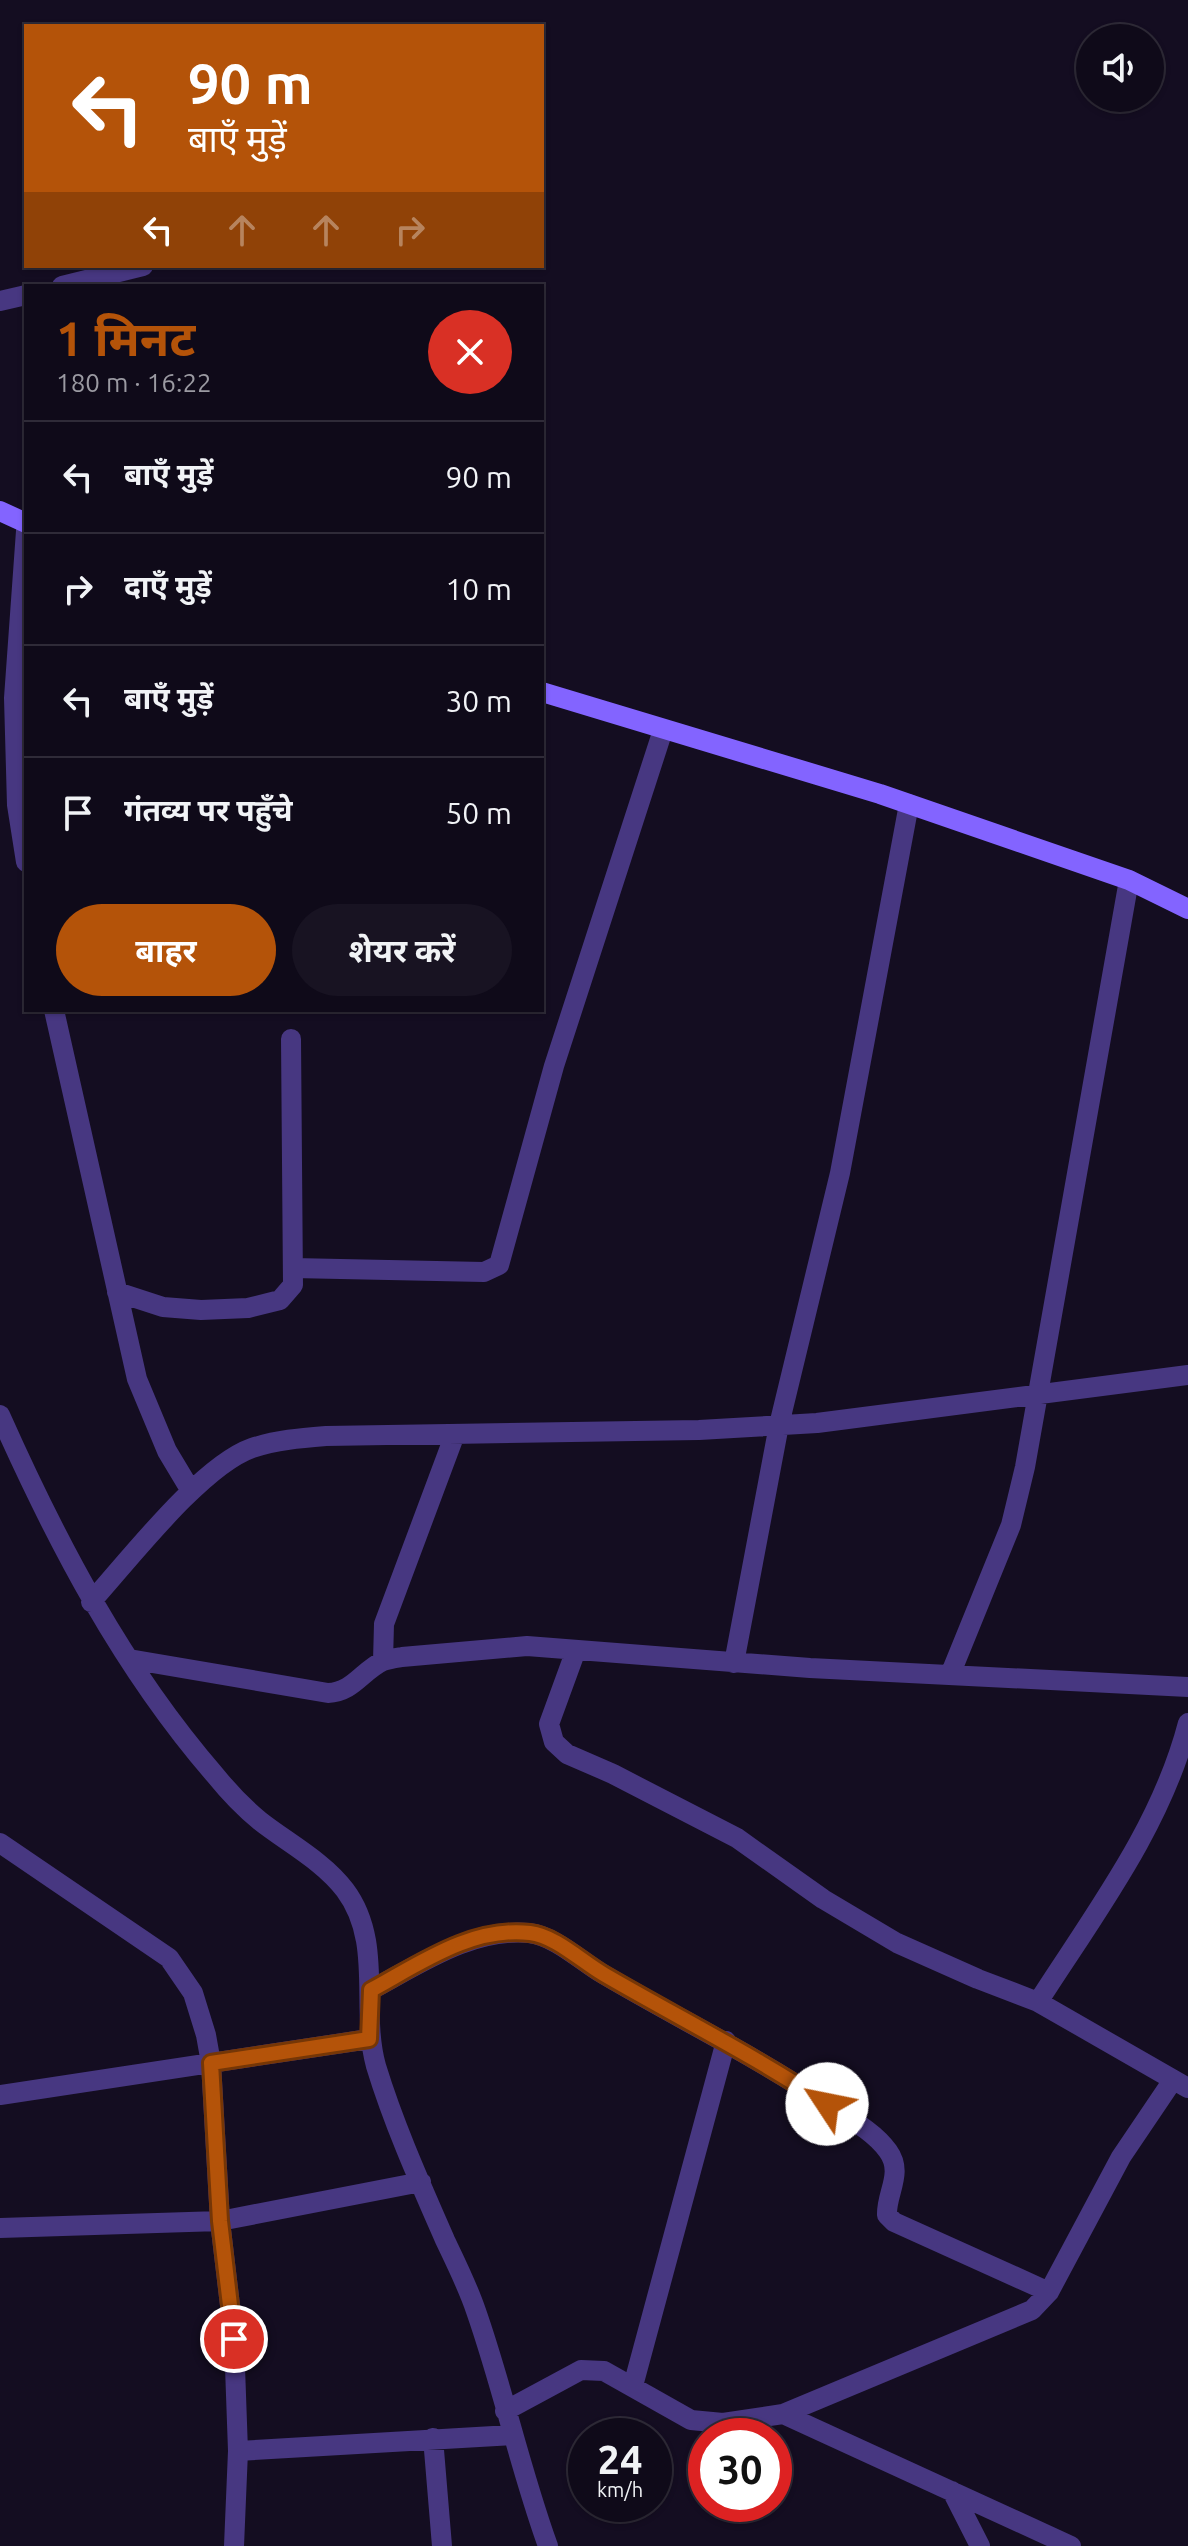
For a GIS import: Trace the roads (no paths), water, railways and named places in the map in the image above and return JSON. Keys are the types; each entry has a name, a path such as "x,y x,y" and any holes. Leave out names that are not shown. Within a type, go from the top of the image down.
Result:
{"street":[{"path":"70,284 135,268"},
{"path":"0,301 24,295"},
{"path":"0,511 24,522"},
{"path":"24,559 14,698 17,805 24,849"},
{"path":"544,693 909,804 1129,880 1188,909"},
{"path":"293,1268 484,1272 499,1265 554,1066 663,730"},
{"path":"734,1663 779,1425 840,1173 909,804"},
{"path":"950,1675 1011,1525 1025,1467 1129,880"},
{"path":"54,1012 137,1379 167,1451 191,1491"},
{"path":"117,1292 163,1307 201,1310 248,1308 280,1300 293,1285 291,1039"},
{"path":"91,1602 191,1491 249,1449 287,1440 326,1436 699,1430 779,1425 915,1412 1188,1375"},
{"path":"0,1415 32,1487 91,1602 129,1659 215,1776 258,1819 305,1852 345,1890 361,1920 369,1957 369,2039 398,2126 476,2309 548,2546"},
{"path":"383,1661 384,1624 455,1434"},
{"path":"129,1659 328,1693 350,1687 383,1661 430,1653 527,1646 734,1663 1188,1687"},
{"path":"505,2411 581,2370 604,2371 691,2420 723,2423 783,2414 1032,2310 1049,2292 1121,2157 1181,2084 1038,2002 897,1943 823,1899 737,1838 613,1774 567,1754 554,1742 549,1724 576,1650"},
{"path":"1038,2002 1150,1825 1179,1758 1188,1723"},
{"path":"0,1843 169,1958 193,1993 211,2063 220,2221 234,2339 238,2451 234,2546"},
{"path":"371,1990 453,1945 502,1933 532,1933 555,1943 603,1974 784,2075 870,2133 893,2160 896,2180 887,2205 887,2215 894,2222 1049,2292"},
{"path":"0,2095 369,2039"},
{"path":"633,2386 726,2041"},
{"path":"0,2228 220,2221 421,2182"},
{"path":"783,2414 1071,2546"},
{"path":"238,2451 512,2435"},
{"path":"433,2438 442,2546"},
{"path":"952,2491 980,2546"}]}
